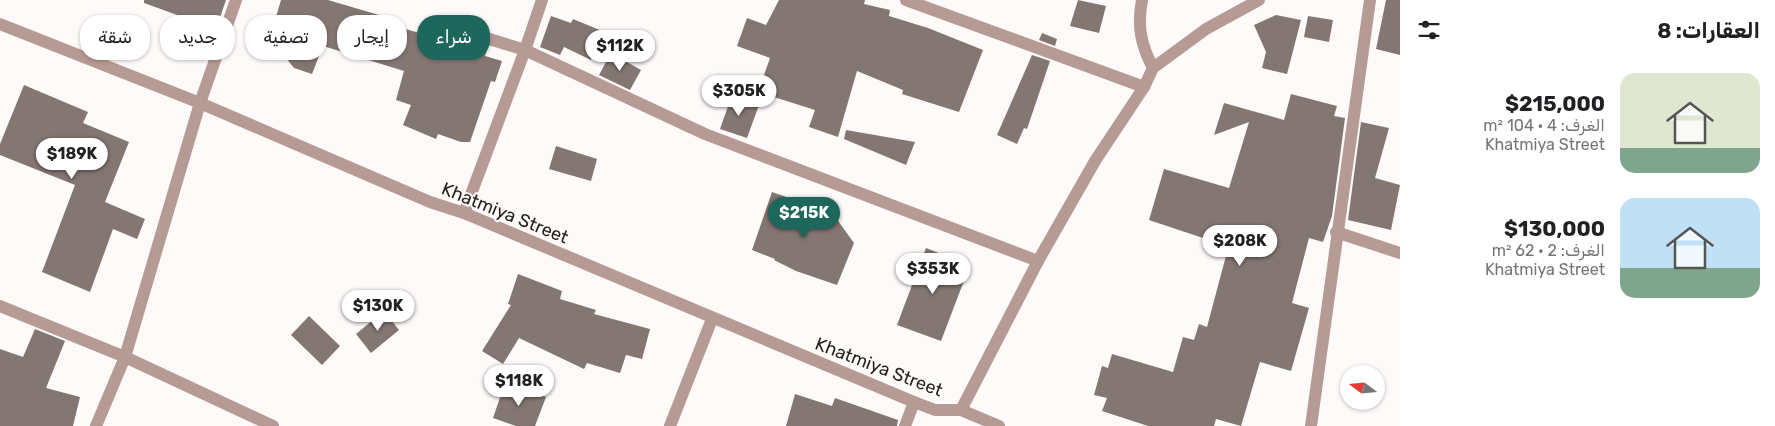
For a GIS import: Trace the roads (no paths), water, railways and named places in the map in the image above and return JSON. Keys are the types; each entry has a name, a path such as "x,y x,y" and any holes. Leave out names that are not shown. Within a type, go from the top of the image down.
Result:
{"street":[{"path":"96,426 125,357 200,103 236,0"},
{"path":"464,213 542,0"},
{"path":"906,0 1144,87"},
{"path":"1142,0 1139,27 1142,47 1153,68"},
{"path":"961,410 1038,260 1095,162 1144,87 1153,68 1206,29 1259,0"},
{"path":"1311,426 1336,232 1370,0"},
{"name":"Khatmiya Street","path":"0,24 200,103 430,202 464,213 712,319 914,402 935,410 961,410 999,426"},
{"path":"490,39 525,50 705,134 1038,260"},
{"path":"1336,232 1400,254"},
{"path":"0,306 125,357 273,426"},
{"path":"670,426 712,319"},
{"path":"905,426 914,402"}]}
